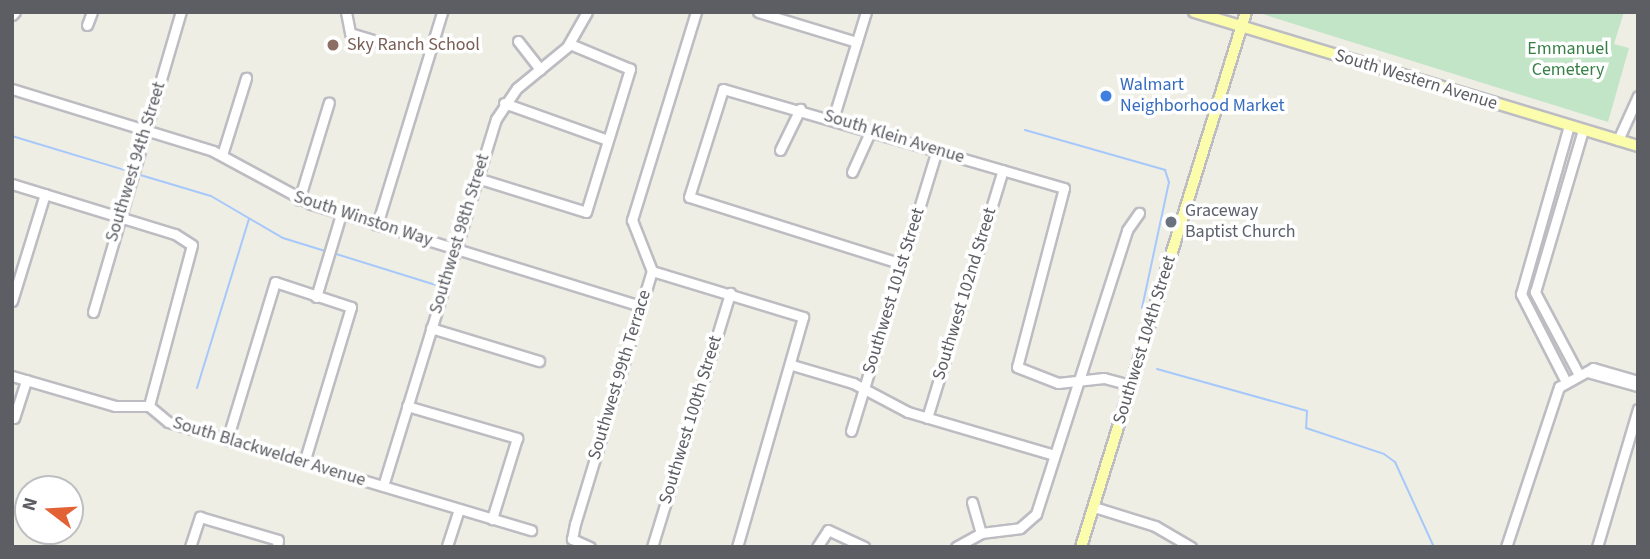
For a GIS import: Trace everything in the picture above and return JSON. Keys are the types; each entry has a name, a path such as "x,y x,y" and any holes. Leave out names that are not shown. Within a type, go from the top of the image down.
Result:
{"main road":[{"name":"South Western Avenue","path":"1195,12 1638,146"},
{"name":"Southwest 104th Street","path":"1081,547 1246,12"}],"street":[{"path":"87,25 92,12"},
{"name":"Southwest 94th Street","path":"93,312 118,216 181,12"},
{"path":"346,12 350,33 380,42"},
{"path":"377,225 442,12"},
{"name":"Southwest 98th Street","path":"383,486 477,178 504,103 570,44 587,12"},
{"name":"Southwest 99th Terrace","path":"590,547 572,539 652,271 631,225 696,12"},
{"path":"758,12 857,43"},
{"path":"833,118 866,12"},
{"path":"518,41 540,69"},
{"path":"477,178 586,212 629,69 570,44"},
{"path":"222,155 246,78"},
{"name":"South Winston Way","path":"12,89 222,155 299,200 641,306"},
{"name":"South Klein Avenue","path":"902,264 689,197 723,89 833,118 1064,188 1017,367 1050,382 1076,384"},
{"path":"1618,140 1638,96"},
{"path":"299,200 329,102"},
{"path":"504,103 608,140"},
{"path":"780,150 800,109"},
{"path":"1565,380 1521,294 1569,125"},
{"path":"852,172 871,130"},
{"path":"1582,372 1535,292 1583,130"},
{"name":"Southwest 101st Street","path":"851,431 937,150"},
{"name":"Southwest 102nd Street","path":"927,418 1003,170"},
{"path":"12,184 118,216 190,243 193,261 149,406 115,406 12,376"},
{"path":"12,301 45,194"},
{"path":"957,547 981,533 1030,523 1127,230 1139,213"},
{"path":"316,297 341,214"},
{"path":"652,271 803,317 792,365 737,547"},
{"path":"227,440 275,282 351,307 304,463"},
{"name":"Southwest 100th Street","path":"652,547 730,293"},
{"path":"431,328 539,361"},
{"path":"792,365 864,388 927,418 1054,455"},
{"path":"1506,547 1549,405 1565,380 1582,372 1638,384"},
{"path":"1076,384 1104,378 1131,385"},
{"path":"14,418 26,380"},
{"name":"South Blackwelder Avenue","path":"149,406 168,422 531,530"},
{"path":"407,406 517,438 492,519"},
{"path":"1597,547 1638,409"},
{"path":"972,502 981,533"},
{"path":"1094,507 1155,526 1191,547"},
{"path":"447,547 459,509"},
{"path":"190,547 200,517 278,543"},
{"path":"817,547 828,530 864,547"}],"green space":[{"name":"Emmanuel Cemetery","path":"1256,12 1624,12 1614,44 1629,48 1608,122"}],"waterway":[{"path":"1025,130 1165,170 1169,182 1142,308"},
{"path":"12,136 131,172"},
{"path":"137,174 211,196 283,238 325,251"},
{"path":"197,388 249,219"},
{"path":"333,253 439,286"},
{"path":"1157,369 1307,411 1306,428 1384,454 1395,462 1434,547"}],"place":[{"name":"Sky Ranch School","path":"333,45"},
{"name":"Walmart Neighborhood Market","path":"1106,96"},
{"name":"Graceway Baptist Church","path":"1171,222"}]}
